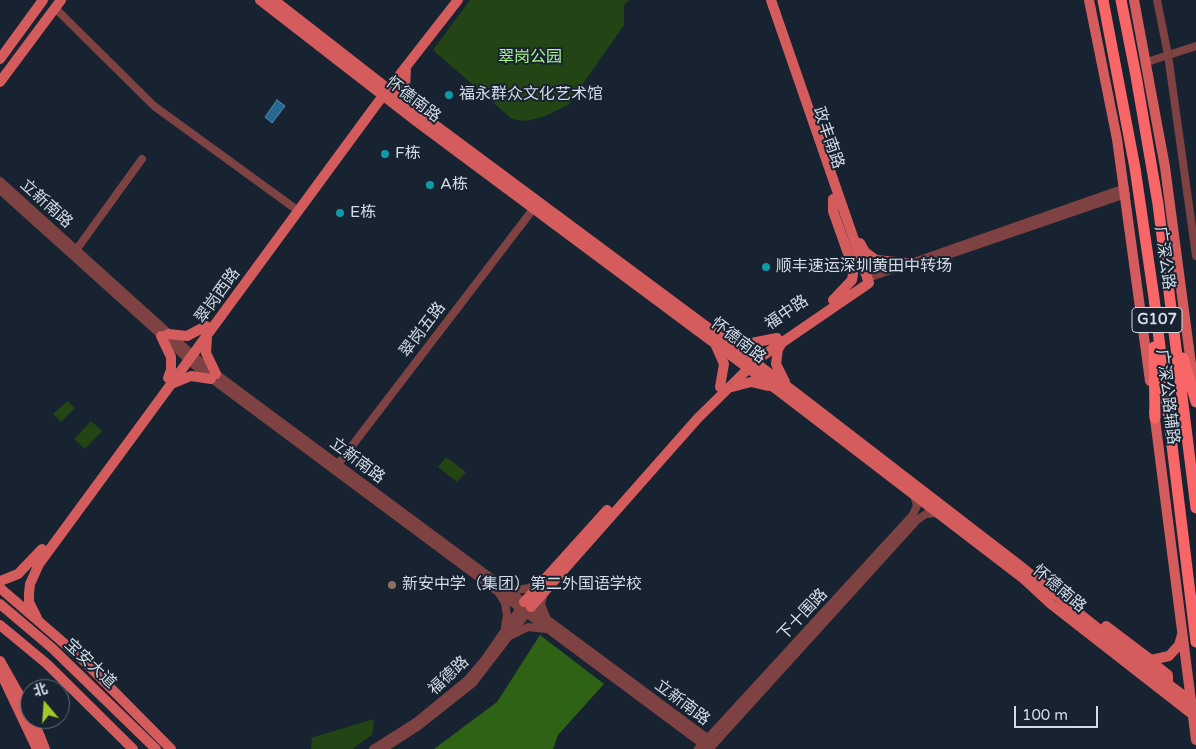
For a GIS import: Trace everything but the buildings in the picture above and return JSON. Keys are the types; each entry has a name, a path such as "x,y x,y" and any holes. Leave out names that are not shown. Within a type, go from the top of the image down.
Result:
{"highway":[{"name":"广深公路","path":"1102,0 1106,12 1135,168 1154,298 1196,642"},
{"name":"广深公路","path":"1121,0 1148,140 1196,508"},
{"path":"1154,298 1155,418"},
{"path":"1172,319 1196,403"}],"main road":[{"path":"0,59 43,0"},
{"name":"怀德南路","path":"260,0 384,91 419,112 710,334 749,363 792,390 1148,664 1194,710"},
{"name":"怀德南路","path":"274,0 384,91 534,208 710,334"},
{"name":"翠岗西路","path":"0,581 18,574 33,560 188,356 449,0"},
{"name":"翠岗西路","path":"207,330 293,208 458,0"},
{"name":"政丰南路","path":"765,0 833,199 865,282"},
{"name":"政丰南路","path":"772,0 848,221 865,282"},
{"name":"广深公路辅路","path":"1089,0 1112,109 1125,191 1194,710 1196,740"},
{"name":"广深公路辅路","path":"1134,0 1165,167 1196,403"},
{"path":"0,82 58,4"},
{"path":"406,67 405,88 419,112"},
{"path":"833,199 833,212 850,259 853,274 849,284 833,300"},
{"path":"848,221 865,252 871,257 906,264"},
{"name":"福中路","path":"525,607 548,575 749,363 833,300 865,282"},
{"name":"福中路","path":"780,339 865,282"},
{"path":"207,330 206,353 214,376 190,376 169,381 171,357 165,335 187,336 207,330"},
{"path":"710,334 744,343 780,339 776,364 780,375 792,390"},
{"path":"710,334 723,360 724,388 751,382 761,383 780,392"},
{"name":"怀德南路","path":"749,363 780,392 1154,684 1194,710"},
{"name":"翠岗西路","path":"37,618 32,610 29,594 34,573 169,381"},
{"name":"福中路","path":"525,607 545,591 724,388"},
{"path":"0,588 80,656 171,749"},
{"name":"宝安大道","path":"0,604 52,648 156,749"},
{"name":"宝安大道","path":"0,625 47,664 133,749"},
{"path":"1148,664 1169,656 1179,645 1183,632"},
{"path":"0,661 20,696"},
{"path":"1148,664 1169,677 1168,682 1164,686 1154,684"},
{"path":"0,671 37,749"},
{"path":"37,729 46,749"}],"street":[{"path":"1157,0 1168,55 1196,256"},
{"path":"58,4 154,106 293,208"},
{"path":"1147,62 1196,46"},
{"path":"74,252 142,160"},
{"name":"立新南路","path":"0,181 74,252 188,356 525,607 553,632 707,745"},
{"name":"立新南路","path":"0,190 74,252"},
{"name":"福中路","path":"865,282 906,264 1125,191"},
{"name":"福中路","path":"865,282 1125,191"},
{"name":"翠岗五路","path":"336,467 534,208"},
{"name":"下十围路","path":"707,745 912,516 917,506 914,495"},
{"name":"下十围路","path":"707,745 917,520 926,514 937,513"},
{"path":"493,583 517,590 539,584 548,575"},
{"path":"493,583 505,603 507,614 505,637 528,627 544,628 553,632"},
{"path":"545,591 541,604 542,610 549,621"},
{"name":"立新南路","path":"525,607 549,621 707,745"},
{"name":"福德路","path":"383,749 458,698 482,674 525,607"},
{"name":"福德路","path":"373,749 417,721 454,692 478,669 505,637"}],"green space":[{"name":"翠岗公园","path":"470,0 629,0 624,5 624,25 568,105 543,117 526,121 512,119 433,50"},
{"path":"67,401 75,408 61,422 53,414"},
{"path":"91,421 102,431 85,449 74,439"},
{"path":"446,457 466,472 457,482 438,467"},
{"path":"540,635 604,684 558,735 553,749 434,749 497,702"},
{"path":"374,719 372,735 352,749 311,749 312,740 310,739 314,737"}],"water":[{"path":"277,100 285,106 272,123 265,117"}],"place":[{"name":"福永群众文化艺术馆","path":"449,95"},
{"name":"F栋","path":"385,154"},
{"name":"A栋","path":"430,185"},
{"name":"E栋","path":"340,213"},
{"name":"顺丰速运深圳黄田中转场","path":"766,267"},
{"name":"新安中学（集团）第二外国语学校","path":"392,585"}]}
